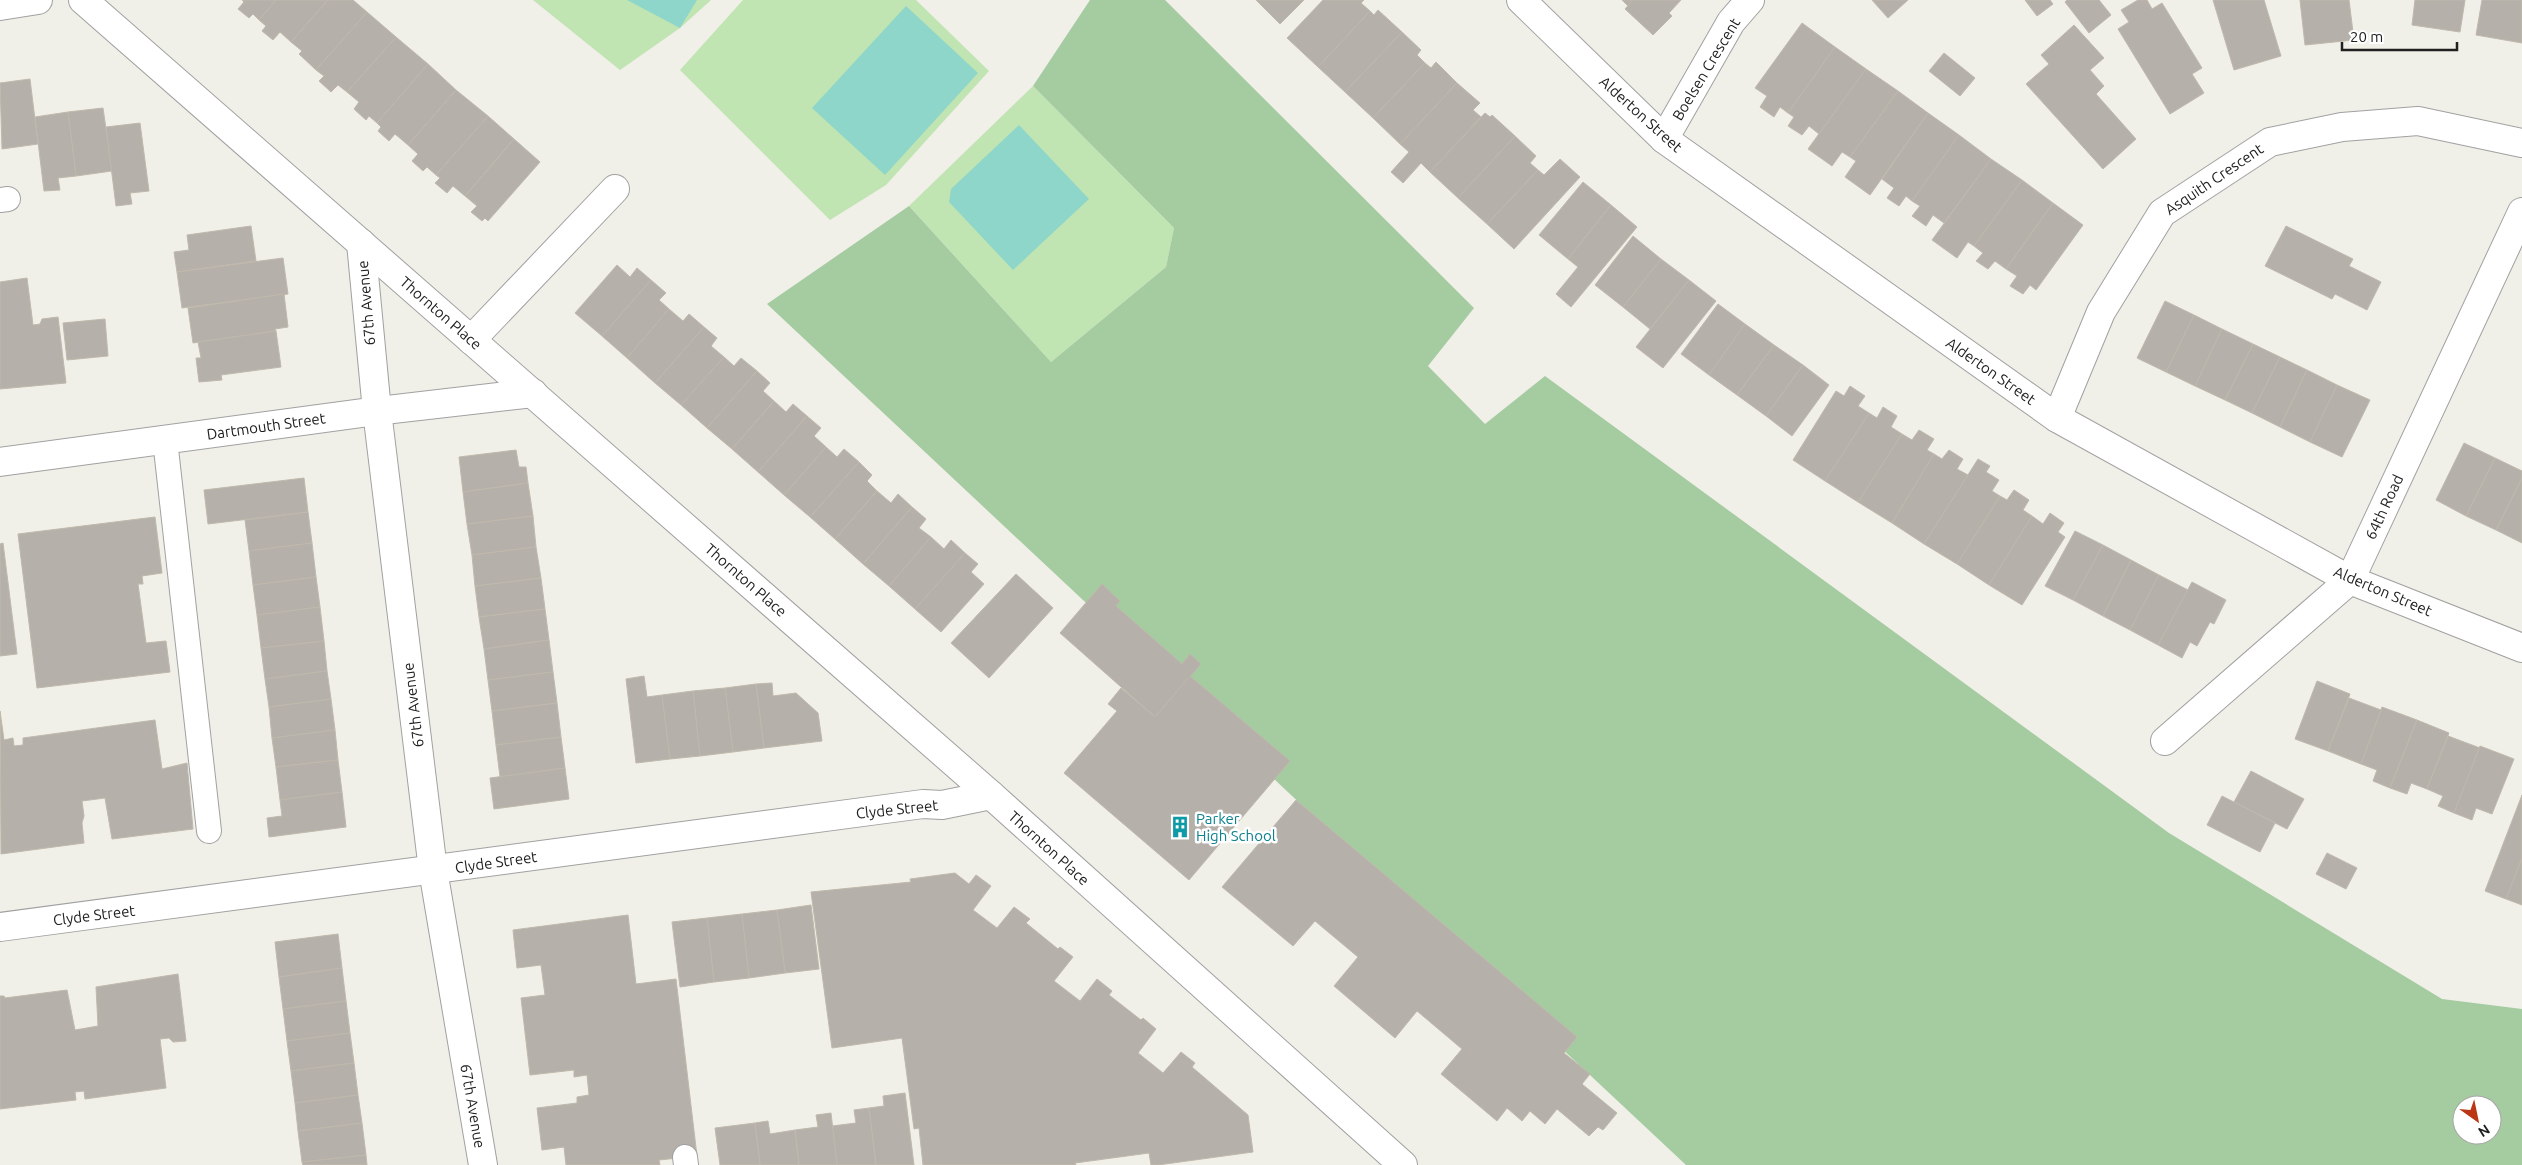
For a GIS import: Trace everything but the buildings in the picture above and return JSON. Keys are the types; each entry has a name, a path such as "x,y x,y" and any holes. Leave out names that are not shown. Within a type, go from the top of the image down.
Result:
{"street":[{"path":"0,6 38,0"},
{"name":"Thornton Place","path":"83,0 991,795 1403,1165"},
{"name":"Alderton Street","path":"1521,0 1664,139 2057,418 2350,580 2522,648"},
{"name":"Boelsen Crescent","path":"1664,139 1731,22 1750,0"},
{"name":"Asquith Crescent","path":"2057,418 2101,312 2162,213 2270,142 2342,127 2418,121 2522,143"},
{"path":"471,340 615,189"},
{"name":"64th Road","path":"2165,741 2350,580 2522,212"},
{"name":"67th Avenue","path":"361,243 377,411 433,870 483,1165"},
{"name":"Dartmouth Street","path":"0,462 377,411 533,393"},
{"name":"Clyde Street","path":"0,927 923,804 942,805 991,795"}],"lane":[{"path":"165,440 209,831"}],"green space":[{"path":"533,0 711,0 680,28 620,70"},
{"path":"743,0 916,0 989,71 886,185 830,220 680,70"},
{"path":"1090,0 1165,0 1474,308 1428,366 1485,424 1545,376 2169,833 2442,999 2522,1009 2522,1165 1686,1165 767,304 909,206 1051,362 1166,267 1174,228 1033,86"},
{"path":"1033,86 1174,228 1166,267 1051,362 909,206"}],"shaded area":[{"path":"627,0 697,0 680,28"},
{"path":"906,6 978,73 885,175 812,108"},
{"path":"1019,125 1089,199 1013,270 949,202 951,189"}],"place":[{"name":"Parker High School","path":"1180,827"}]}
